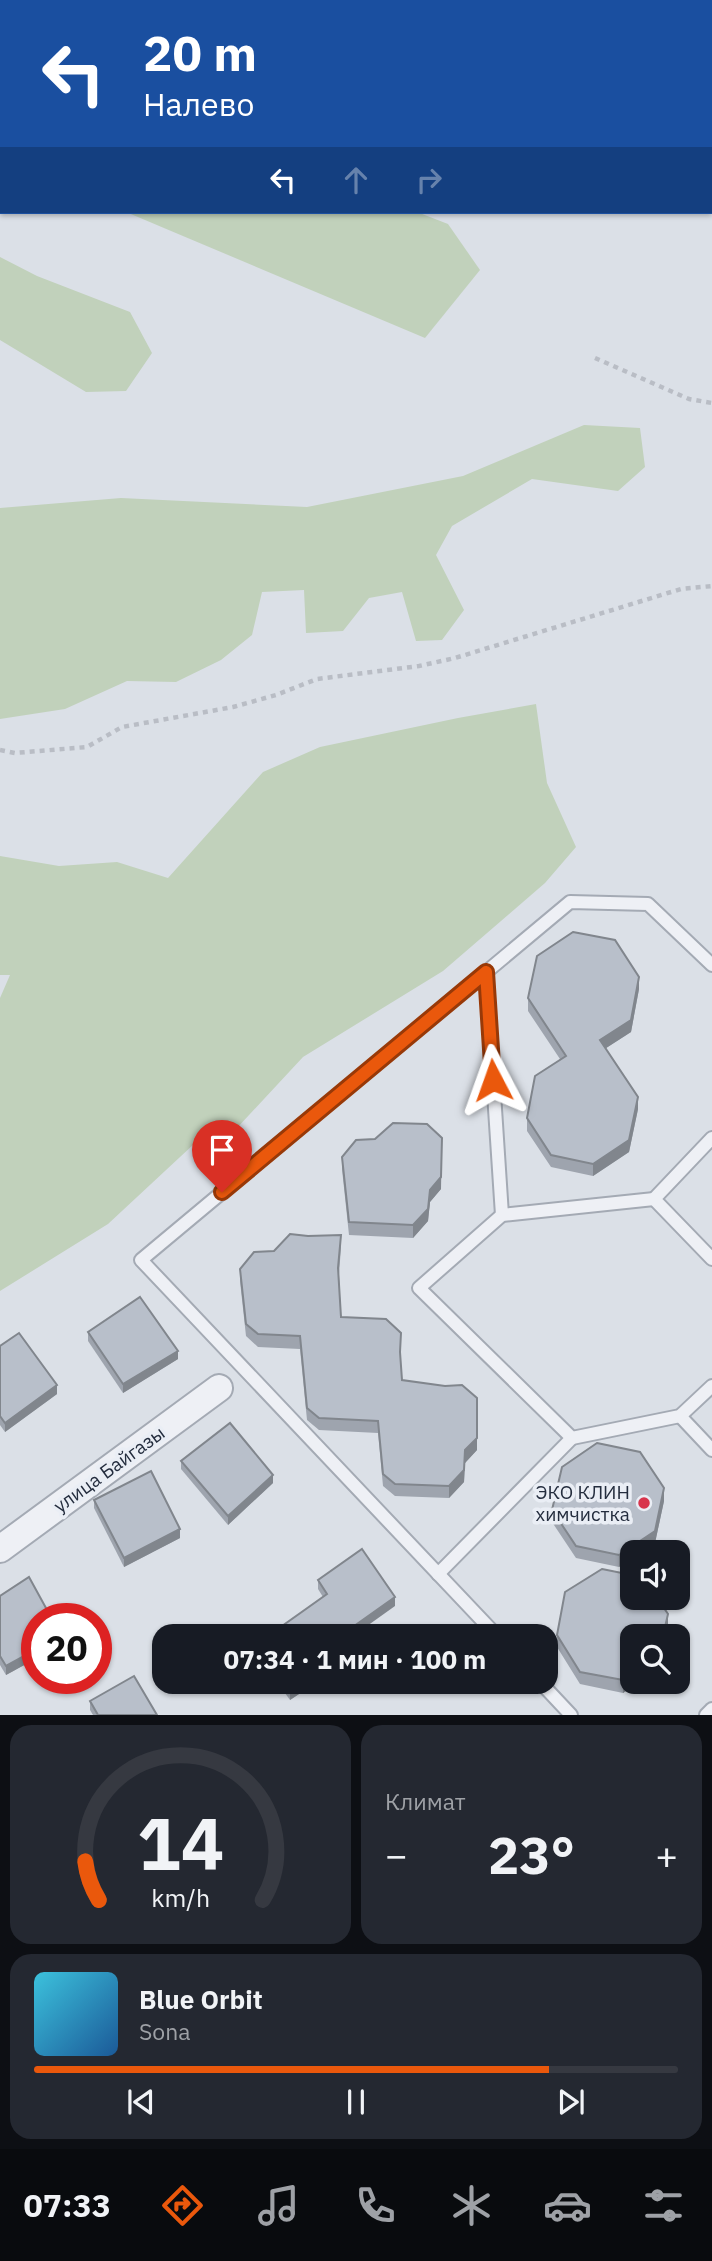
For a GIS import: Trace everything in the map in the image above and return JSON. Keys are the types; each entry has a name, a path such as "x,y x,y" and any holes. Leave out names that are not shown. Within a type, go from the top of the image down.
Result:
{"street":[{"name":"улица Байгазы","path":"0,1549 219,1388"}],"lane":[{"path":"486,1624 141,1260 570,902 648,904 712,965"},
{"path":"486,972 502,1215"},
{"path":"572,1438 419,1288 502,1215 654,1199 712,1138"},
{"path":"654,1199 712,1259"},
{"path":"438,1574 572,1438 680,1416 712,1386"},
{"path":"680,1416 712,1450"},
{"path":"551,1694 571,1715"},
{"path":"706,1715 712,1709"}],"path":[{"path":"595,358 689,399 712,403"},
{"path":"0,750 15,753 87,747 121,727 233,707 276,695 317,679 405,668 455,658 681,589 712,586"}],"green space":[{"path":"131,214 422,214 448,224 480,270 425,338"},
{"path":"0,257 37,276 130,312 152,353 126,391 86,392 0,340"},
{"path":"584,425 640,428 645,467 618,491 532,479 452,526 436,555 464,610 442,640 416,641 402,592 369,598 343,631 306,633 304,590 262,592 252,635 221,660 176,682 127,681 65,709 0,719 0,508 121,498 307,507 463,476"},
{"path":"536,704 547,783 576,847 545,883 443,971 303,1057 236,1129 194,1144 108,1224 0,1291 0,998 10,975 0,975 0,856 59,866 117,862 168,878 263,772 320,747"}],"building":[{"path":"573,932 615,940 639,977 631,1020 600,1040 638,1097 629,1140 593,1164 551,1155 527,1118 535,1076 566,1056 528,998 537,956"},
{"path":"393,1123 427,1124 442,1138 441,1177 430,1190 428,1209 413,1225 349,1222 342,1157 356,1140 375,1139"},
{"path":"290,1234 341,1235 338,1268 341,1317 386,1319 401,1333 402,1380 445,1386 462,1385 477,1398 477,1438 465,1450 464,1470 449,1486 395,1484 383,1474 378,1421 319,1418 307,1408 300,1336 258,1334 246,1324 240,1269 254,1252 274,1251"},
{"path":"140,1297 178,1351 123,1384 88,1332"},
{"path":"19,1333 57,1385 5,1423 0,1416 0,1346"},
{"path":"230,1423 273,1475 228,1516 181,1461"},
{"path":"597,1443 640,1452 664,1488 655,1531 642,1540 620,1540 619,1555 576,1546 552,1510 562,1467"},
{"path":"151,1471 180,1529 124,1558 94,1500"},
{"path":"362,1549 395,1597 357,1624 285,1624 327,1594 318,1580"},
{"path":"602,1569 620,1573 620,1610 665,1610 668,1614 666,1624 620,1624 620,1679 580,1672 558,1637 565,1592"},
{"path":"29,1577 43,1603 21,1603 21,1658 6,1666 0,1656 0,1596"},
{"path":"134,1676 157,1715 98,1715 90,1701 102,1694 112,1694 112,1688"}],"place":[{"name":"ЭКО КЛИН химчистка","path":"644,1503"}],"route":[{"path":"222,1192 486,972 493,1080"}]}
